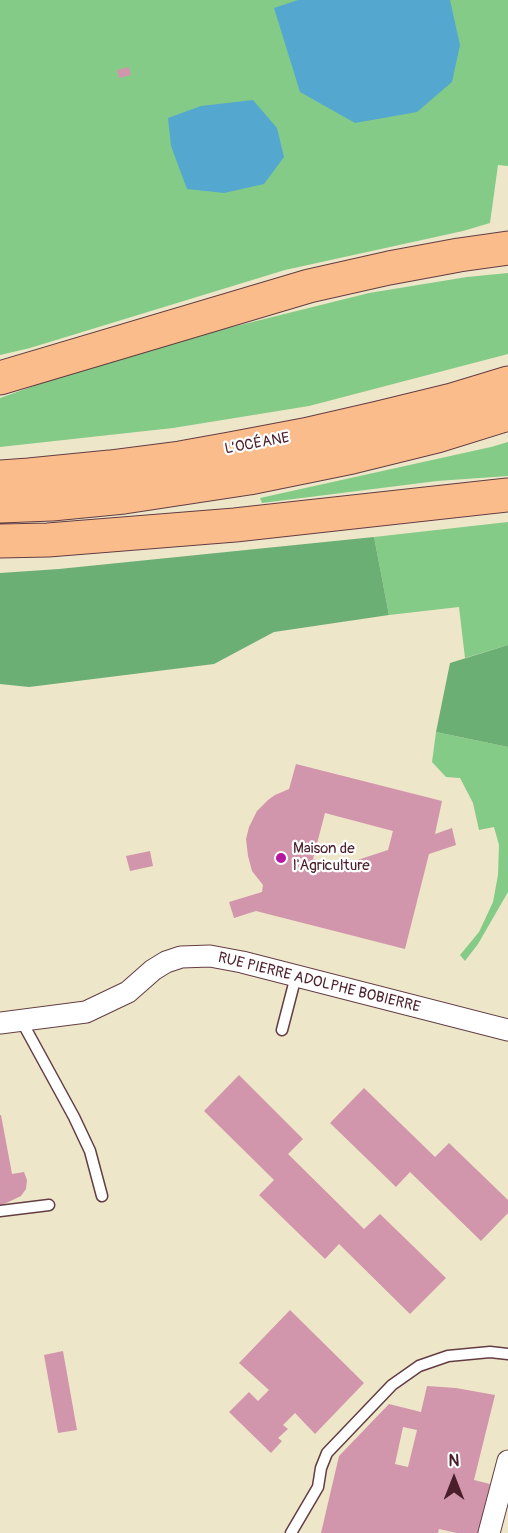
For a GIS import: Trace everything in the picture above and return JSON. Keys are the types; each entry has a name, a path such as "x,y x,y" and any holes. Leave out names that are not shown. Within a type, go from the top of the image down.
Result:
{"highway":[{"path":"0,378 309,286 412,263 508,248"},
{"name":"L’OCÉANE","path":"0,477 110,467 241,447 378,418 452,400 508,383"},
{"name":"L’OCÉANE","path":"0,506 124,497 249,478 352,457 437,436 508,414"},
{"path":"0,541 48,540 235,525 508,495"}],"street":[{"name":"RUE PIERRE ADOLPHE BOBIERRE","path":"0,1023 86,1012 128,992 166,962 181,957 215,957 243,962 508,1030"},
{"path":"489,1533 508,1461"}],"lane":[{"path":"282,1030 296,976"},
{"path":"21,1020 90,1151 102,1196"},
{"path":"0,1211 48,1204"},
{"path":"291,1533 318,1486 321,1468 327,1453 392,1384 418,1366 448,1356 490,1352 508,1354"}],"green space":[{"path":"0,0 508,0 508,166 498,165 490,223 285,270 30,348 0,355"},
{"path":"508,273 508,354 309,406 173,428 0,447 0,398 84,368 212,332 369,293 467,277"},
{"path":"508,442 508,476 437,481 262,503 260,498 491,447"},
{"path":"508,522 508,645 465,658 459,607 389,615 374,537"},
{"path":"374,537 389,615 274,632 214,664 29,687 0,684 0,573"},
{"path":"508,645 508,747 436,732 450,663"},
{"path":"436,732 508,747 508,892 478,944 465,961 460,955 479,932 493,902 498,875 499,845 494,827 479,830 473,803 460,778 446,777 432,762"}],"water":[{"path":"298,0 450,0 460,45 452,82 417,112 355,123 300,92 274,8"},
{"path":"253,100 277,128 284,157 264,184 224,193 187,189 171,146 168,118 201,106"}],"building":[{"path":"129,67 131,75 119,78 117,70"},
{"name":"Maison de l'Agriculture","path":"296,764 442,801 435,834 452,828 456,845 429,854 405,949 256,911 234,918 229,902 262,892 263,885 252,871 248,856 246,839 249,827 257,811 268,800 289,789","holes":["325,813 393,831 388,850 339,866 313,859"]},
{"path":"150,851 153,866 130,871 126,856"},
{"path":"239,1075 303,1139 288,1154 364,1229 380,1214 446,1278 410,1314 339,1244 325,1259 259,1195 274,1180 204,1111"},
{"path":"364,1088 435,1157 449,1143 508,1200 508,1213 481,1241 410,1172 396,1187 330,1123"},
{"path":"0,1115 12,1174 24,1172 27,1180 26,1189 21,1196 0,1206"},
{"path":"290,1310 364,1383 315,1434 295,1413 283,1425 288,1429 278,1438 282,1441 271,1453 229,1412 249,1392 258,1401 269,1390 239,1363"},
{"path":"63,1351 77,1430 58,1433 44,1355"},
{"path":"427,1386 456,1388 495,1395 474,1480 490,1484 478,1533 457,1533 439,1529 438,1533 321,1533 339,1456 389,1404 421,1412","holes":["403,1427 417,1430 408,1467 395,1464"]}],"place":[{"name":"Maison de l'Agriculture","path":"281,858"}]}
